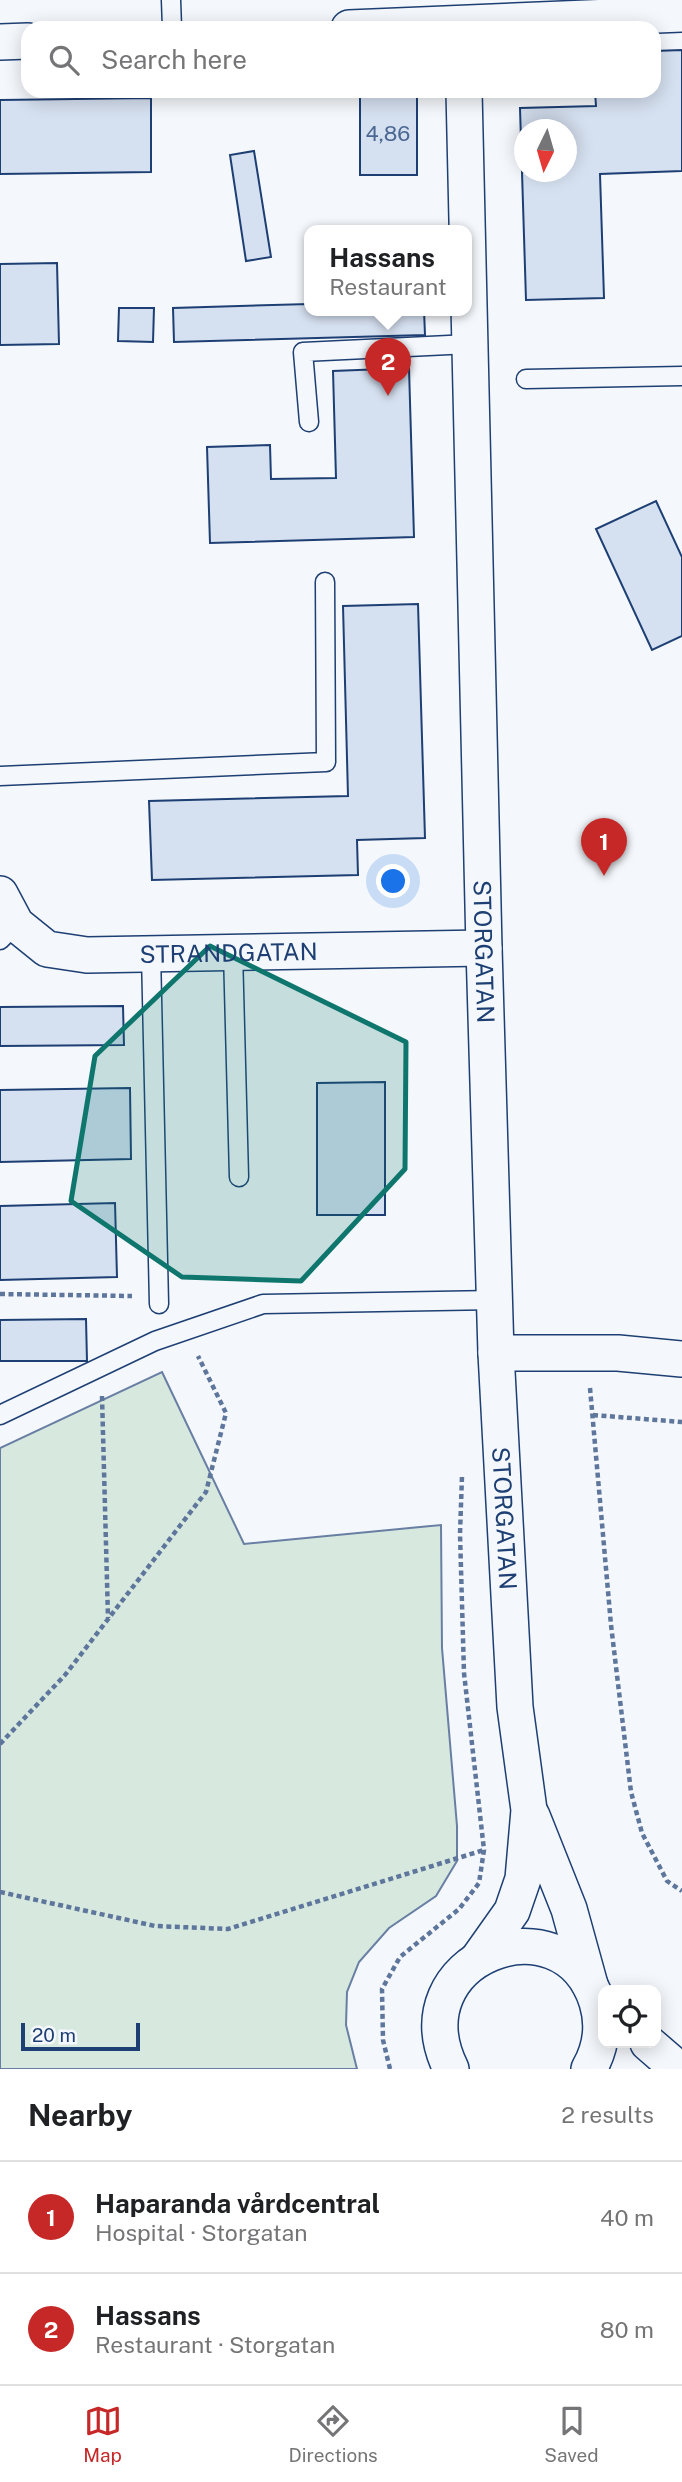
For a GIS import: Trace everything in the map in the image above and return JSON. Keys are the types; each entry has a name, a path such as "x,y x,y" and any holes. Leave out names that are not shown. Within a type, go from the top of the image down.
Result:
{"street":[{"path":"422,21 463,17 682,14"},
{"path":"0,42 21,41"},
{"name":"STORGATAN","path":"464,98 467,225"},
{"name":"STORGATAN","path":"448,2065 439,2025 441,2009 454,1980 478,1959 512,1911 523,1878 529,1810 515,1707 496,1353 469,316"},
{"name":"STRANDGATAN","path":"0,894 8,932 47,949 87,955 484,948"},
{"path":"496,1353 618,1353 682,1359"},
{"name":"STORGATAN","path":"529,1810 569,1909 596,1991 601,2029 599,2045 589,2069"},
{"name":"STORGATAN","path":"478,1959 507,1947 539,1948 568,1961 596,1991"},
{"path":"654,2048 678,2069"}],"lane":[{"path":"171,0 172,21"},
{"path":"309,422 303,352 470,344"},
{"path":"526,379 682,376"},
{"path":"0,776 326,762 325,582"},
{"path":"233,952 239,1177"},
{"path":"151,954 159,1300"},
{"path":"0,1415 155,1341 262,1304 495,1300"}],"path":[{"path":"0,1294 159,1300"},
{"path":"0,1744 65,1675 206,1492 226,1413 184,1331"},
{"path":"586,1353 611,1625 631,1792 642,1833 667,1881 682,1891"},
{"path":"102,1367 108,1619"},
{"path":"593,1415 682,1422"},
{"path":"390,2069 383,2040 382,1989 400,1957 459,1909 479,1883 484,1850 464,1673 460,1534 462,1467"},
{"path":"0,1892 155,1926 228,1929 484,1850"}],"highlighted area":[{"path":"210,946 406,1042 405,1169 301,1281 182,1277 71,1201 95,1056"}],"shaded area":[{"path":"162,1372 244,1544 441,1525 442,1648 457,1826 457,1861 436,1896 389,1928 359,1962 347,1992 346,2025 357,2069 0,2069 0,1448"}],"building":[{"path":"682,50 682,171 600,174 604,298 526,300 522,182 577,182 577,119 520,119 520,108 596,106 595,98 661,98 661,51"},
{"path":"151,98 151,172 0,174 0,100"},
{"path":"360,98 417,98 417,175 360,175"},
{"path":"254,151 271,257 246,261 230,155"},
{"path":"57,263 59,344 0,345 0,264"},
{"path":"304,304 304,316 424,316 425,335 174,342 173,308"},
{"path":"119,308 154,308 153,342 118,341"},
{"path":"409,368 414,537 210,543 207,447 270,445 271,479 336,478 333,371"},
{"path":"656,501 682,557 682,636 652,650 596,529"},
{"path":"418,604 425,838 357,840 358,875 152,880 149,801 348,796 343,606"},
{"path":"123,1006 124,1045 0,1046 0,1007"},
{"path":"385,1082 385,1215 317,1215 317,1083"},
{"path":"130,1088 131,1159 0,1162 0,1090"},
{"path":"115,1203 117,1277 0,1280 0,1206"},
{"path":"86,1319 87,1361 0,1361 0,1320"}],"place":[{"name":"Hassans","path":"388,396"},
{"name":"Haparanda vårdcentral","path":"604,876"}]}
